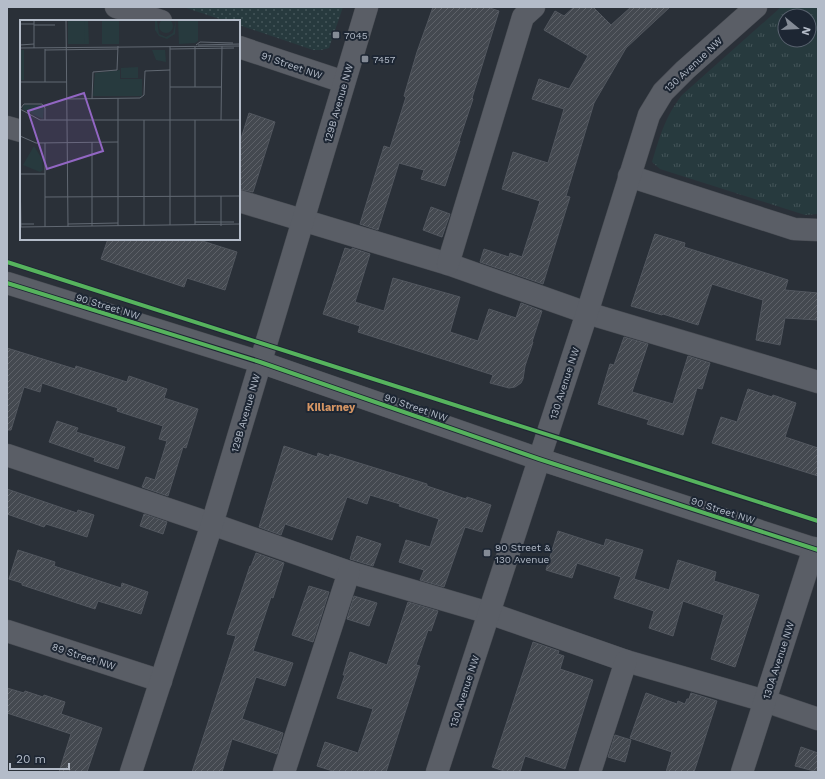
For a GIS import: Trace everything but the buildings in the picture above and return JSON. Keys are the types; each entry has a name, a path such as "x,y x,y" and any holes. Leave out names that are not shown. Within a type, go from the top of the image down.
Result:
{"street":[{"path":"116,7 158,20"},
{"name":"129B Avenue NW","path":"131,772 212,524 260,362 304,222 367,7"},
{"path":"448,264 523,17 534,7"},
{"name":"130 Avenue NW","path":"437,772 587,313 649,115 663,92 685,70 756,7"},
{"name":"91 Street NW","path":"240,47 344,82"},
{"path":"7,127 20,131"},
{"path":"629,176 794,228 818,230"},
{"path":"240,201 304,222 448,264 587,313 818,382"},
{"name":"90 Street NW","path":"7,283 260,362 539,459 816,549"},
{"path":"7,455 212,524 348,572 489,613 626,661 765,701 818,719"},
{"name":"130A Avenue NW","path":"742,772 816,549"},
{"path":"284,772 348,572"},
{"name":"89 Street NW","path":"7,631 161,681"},
{"path":"590,772 626,661"}],"green space":[{"path":"183,7 343,7 329,48 321,50 313,50 240,25 240,20 223,20"},
{"path":"818,7 818,214 805,215 660,169 652,162 667,119 682,95 777,11 777,48 817,48 817,8 780,8"}],"cycle path":[{"path":"7,262 818,521"},
{"path":"7,283 260,362 539,459 818,550"}],"place":[{"name":"7045","path":"336,35"},
{"name":"7457","path":"365,59"},
{"name":"90 Street & 130 Avenue","path":"487,553"}],"district":[{"name":"Killarney","path":"331,407"}]}
